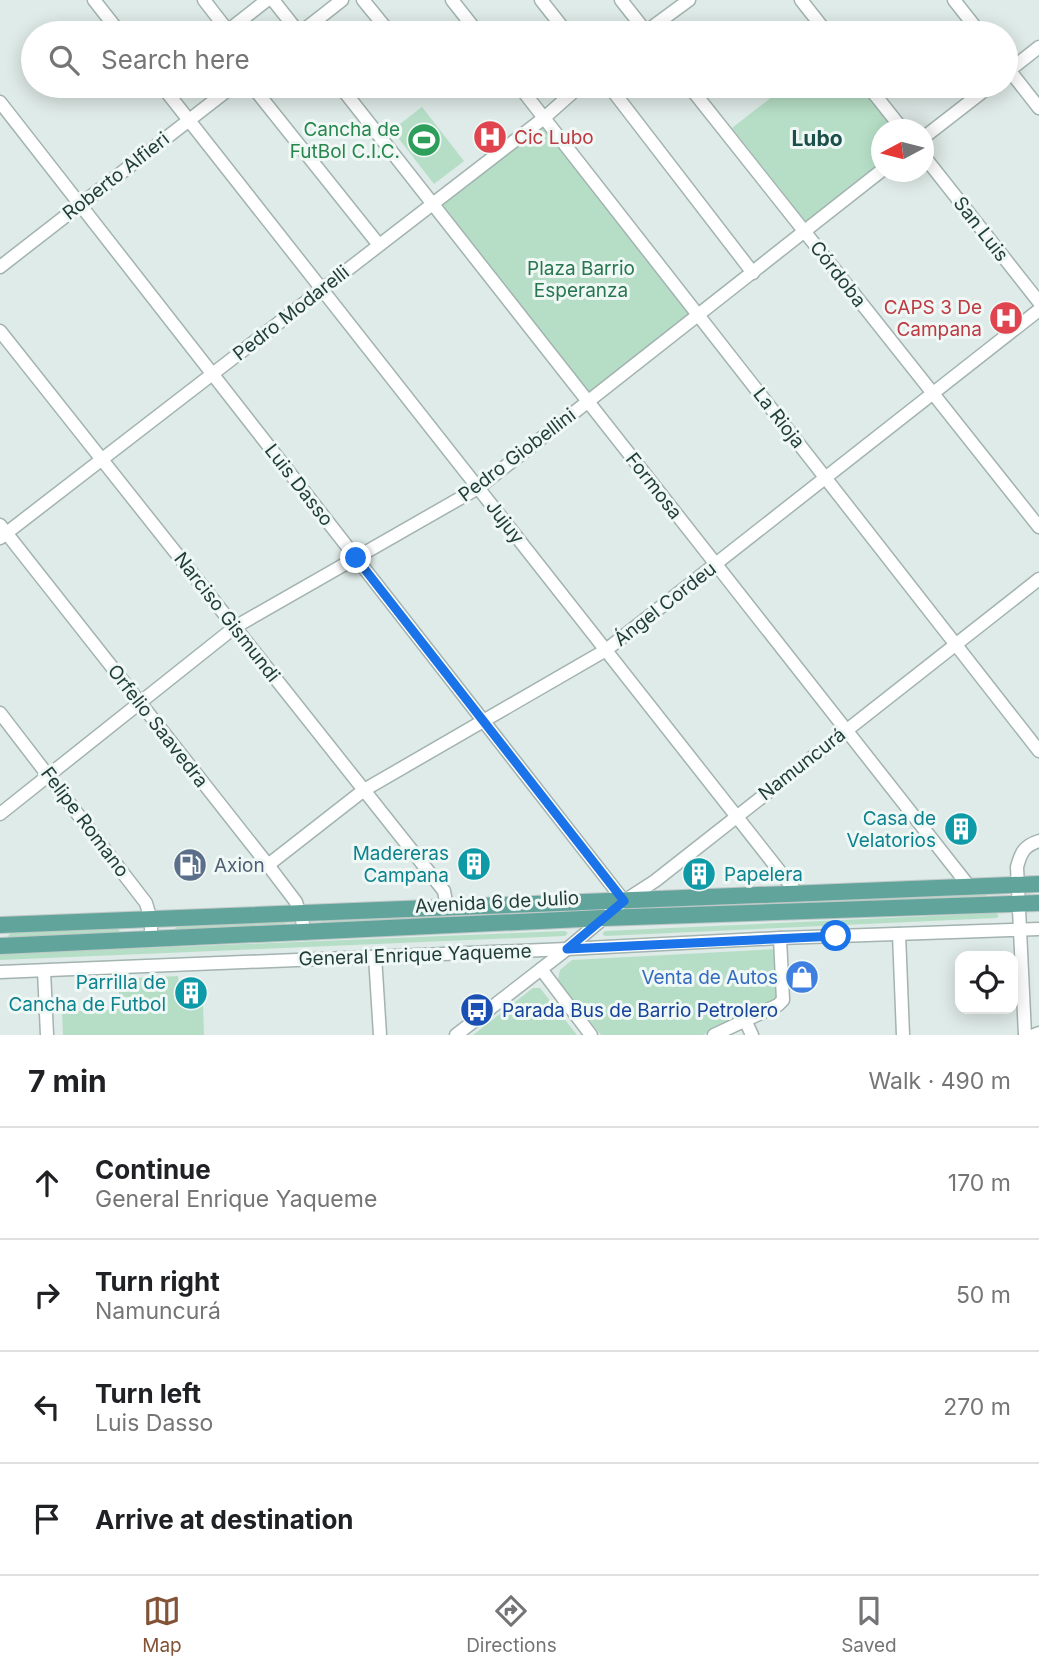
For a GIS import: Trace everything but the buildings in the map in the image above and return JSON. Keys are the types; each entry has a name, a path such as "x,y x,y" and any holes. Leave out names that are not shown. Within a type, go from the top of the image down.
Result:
{"main road":[{"name":"Avenida 6 de Julio","path":"0,925 1039,884"},
{"name":"Avenida 6 de Julio","path":"0,946 603,918 1039,902"}],"street":[{"path":"94,0 111,21"},
{"path":"204,0 218,21"},
{"path":"240,21 267,0"},
{"path":"273,0 290,21"},
{"path":"315,21 342,0"},
{"path":"363,0 380,21"},
{"path":"452,0 469,21"},
{"path":"541,0 558,21"},
{"path":"621,0 637,21"},
{"path":"662,21 689,0"},
{"path":"801,0 818,21"},
{"path":"954,0 971,21"},
{"path":"1018,62 1039,47"},
{"path":"1018,83 1039,108"},
{"name":"Jujuy","path":"172,98 796,892"},
{"name":"Roberto Alfieri","path":"0,267 217,98"},
{"path":"262,98 379,246"},
{"name":"Formosa","path":"349,98 968,885"},
{"name":"La Rioja","path":"528,98 1039,751"},
{"name":"Pedro Modarelli","path":"2,532 102,460 566,98"},
{"path":"618,98 753,273"},
{"name":"Córdoba","path":"699,98 1039,527"},
{"path":"878,98 894,119"},
{"path":"934,129 975,98"},
{"name":"Luis Dasso","path":"0,102 624,901"},
{"name":"San Luis","path":"934,169 1039,302"},
{"name":"Pedro Giobellini","path":"0,814 235,628 478,488 871,179"},
{"name":"Ángel Cordeu","path":"268,865 364,790 606,650 1039,310"},
{"name":"Narciso Gismundi","path":"0,331 444,891 447,907"},
{"name":"Orfelio Saavedra","path":"2,532 268,865 296,902 306,933"},
{"name":"Namuncurá","path":"456,1035 1039,579"},
{"name":"Felipe Romano","path":"0,713 146,903 151,920 151,939"},
{"path":"1025,1035 1017,867 1021,852 1030,844 1039,841"},
{"name":"General Enrique Yaqueme","path":"0,972 1039,929"},
{"path":"899,934 904,1035"},
{"path":"0,936 0,946"},
{"path":"714,1035 778,1005 783,1000 779,938"},
{"path":"375,956 380,1035"},
{"path":"541,969 591,1035"},
{"path":"43,971 46,1035"},
{"path":"745,1020 752,1035"}],"green space":[{"path":"771,98 870,98 887,119 871,119 871,170 806,222 732,128"},
{"name":"Cancha de FutBol C.I.C.","path":"422,107 464,161 434,184 392,130"},
{"name":"Plaza Barrio Esperanza","path":"544,126 690,315 589,394 443,205"},
{"path":"989,894 730,907 727,905 728,903"},
{"path":"581,908 582,912 321,922 324,920"},
{"path":"996,913 999,916 996,918 605,936 602,934 605,931"},
{"path":"284,921 286,926 175,929 177,926"},
{"path":"118,928 120,933 8,936 11,933"},
{"path":"565,931 568,933 565,936 0,960 0,954"},
{"path":"776,949 779,999 703,1035 601,1035 558,980 560,970 572,960"},
{"path":"178,976 180,1005 203,1005 204,1035 63,1035 62,1012 120,1009 118,979"},
{"path":"533,988 540,988 577,1035 473,1035"}],"place":[{"name":"Cic Lubo","path":"490,137"},
{"name":"Cancha de FutBol C.I.C.","path":"424,140"},
{"name":"CAPS 3 De Campana","path":"1006,318"},
{"name":"Casa de Velatorios","path":"961,829"},
{"name":"Madereras Campana","path":"474,864"},
{"name":"Axion","path":"190,865"},
{"name":"Papelera","path":"699,874"},
{"name":"Venta de Autos","path":"802,977"},
{"name":"Parrilla de Cancha de Futbol","path":"191,993"},
{"name":"Parada Bus de Barrio Petrolero","path":"477,1010"}],"district":[{"name":"Lubo","path":"817,138"}],"route":[{"path":"356,558 624,901 567,949 836,936"}]}
